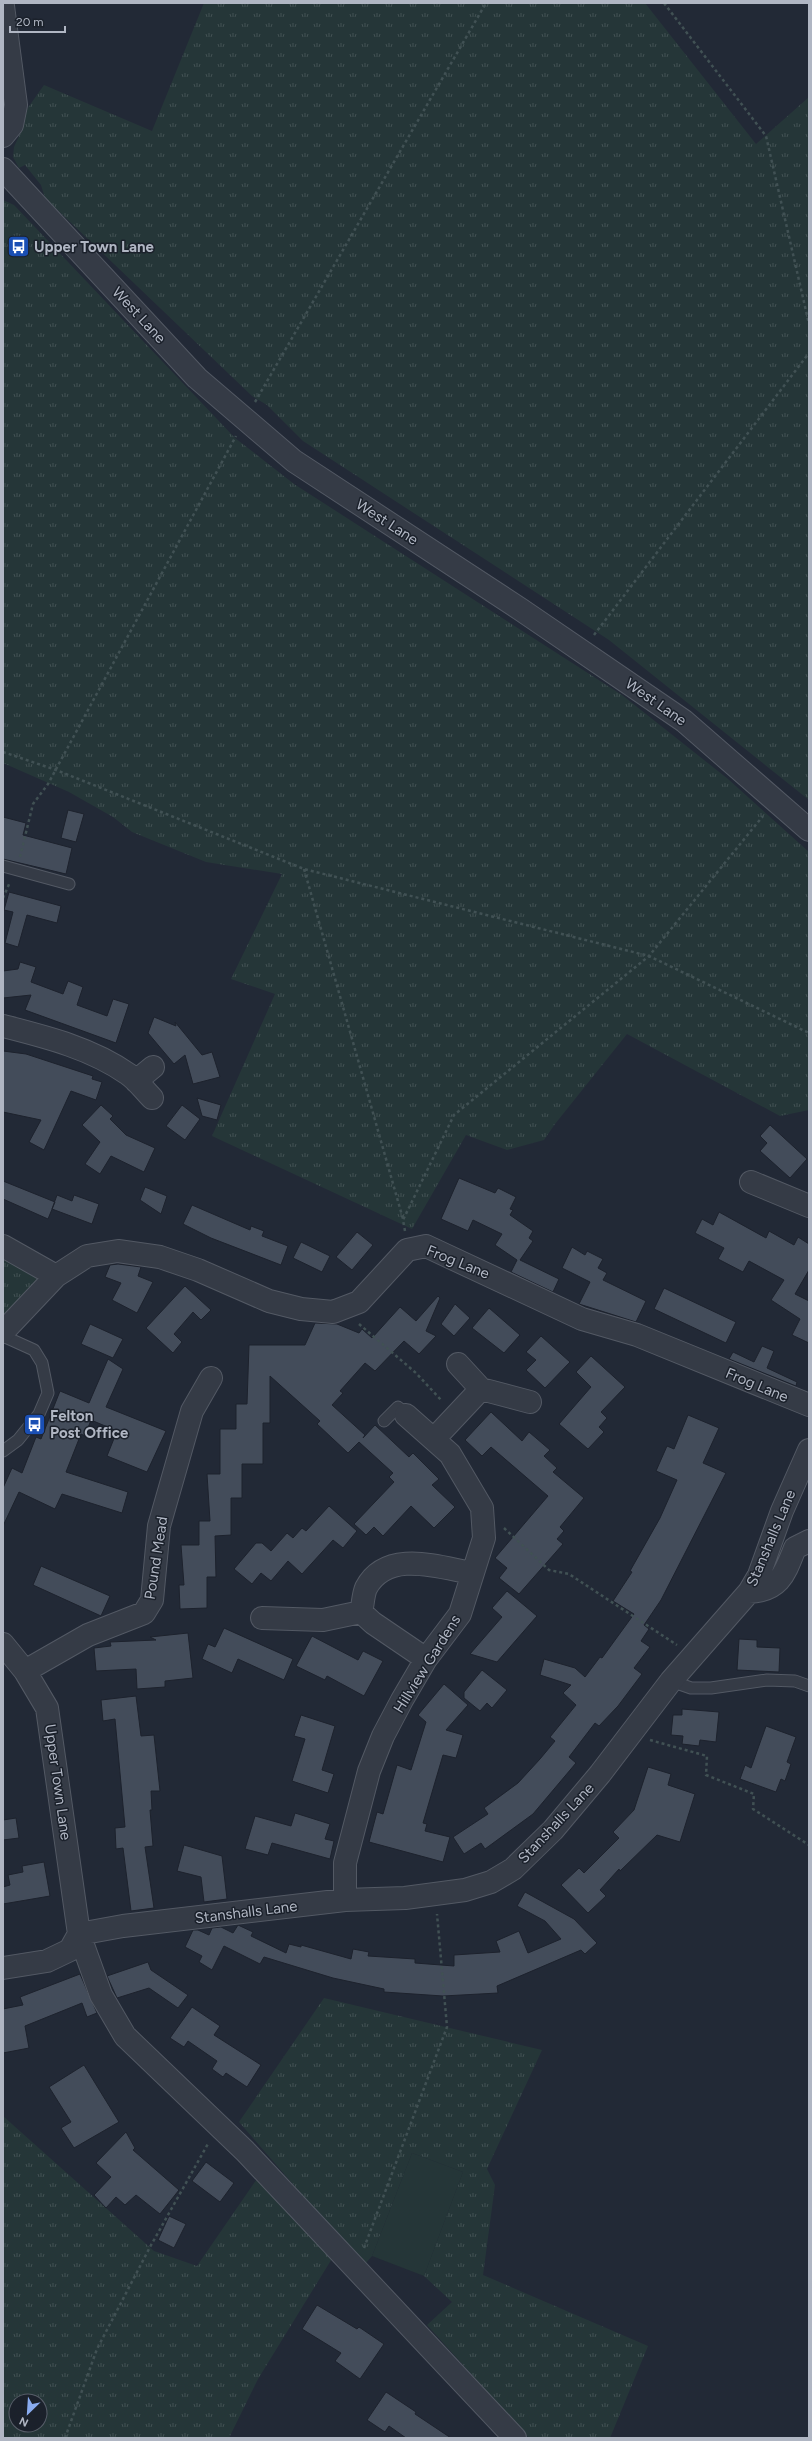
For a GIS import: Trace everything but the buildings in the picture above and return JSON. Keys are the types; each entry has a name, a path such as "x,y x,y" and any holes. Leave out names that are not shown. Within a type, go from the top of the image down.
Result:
{"street":[{"path":"3,6 16,105 12,125 3,136"},
{"name":"West Lane","path":"3,169 196,378 294,461 684,721 809,830"},
{"path":"3,1026 58,1039 129,1074 152,1098"},
{"path":"136,1081 154,1067"},
{"path":"751,1182 809,1206"},
{"path":"3,1246 56,1276"},
{"name":"Frog Lane","path":"3,1332 56,1276 87,1256 118,1251 160,1257 198,1270 269,1301 301,1309 333,1312 359,1302 407,1250 426,1246 582,1319 637,1335 809,1406"},
{"path":"458,1364 481,1389 530,1402"},
{"name":"Pound Mead","path":"24,1671 88,1635 144,1613 152,1600 159,1526 192,1411 211,1378"},
{"path":"434,1439 481,1389"},
{"name":"Hillview Gardens","path":"345,1900 346,1863 369,1771 383,1736 426,1659 460,1614 484,1538 482,1508 450,1454 406,1415"},
{"name":"Stanshalls Lane","path":"79,1934 123,1926 345,1900 405,1898 465,1890 484,1884 513,1869 553,1830 632,1735 671,1682 749,1592 759,1575 782,1511 809,1450"},
{"path":"749,1592 762,1591 781,1580 795,1548 809,1541"},
{"path":"362,1612 366,1589 379,1572 396,1565 416,1562 472,1573"},
{"path":"262,1618 324,1620 362,1612"},
{"path":"362,1612 373,1623 426,1659"},
{"name":"Upper Town Lane","path":"3,1644 24,1671 47,1708 79,1934 101,1995 124,2036 219,2125 356,2268 515,2438"},
{"path":"3,1968 47,1961 70,1950 79,1934"}],"lane":[{"path":"3,866 69,884"},
{"path":"3,1336 34,1350 42,1363 48,1393 39,1414 18,1440 3,1451"},
{"path":"384,1421 398,1407 406,1415"},
{"path":"671,1682 690,1688 711,1688 767,1680 795,1681 809,1686"}],"path":[{"path":"3,898 17,870 33,804 56,770 245,419 486,3"},
{"path":"664,3 766,136 809,324"},
{"path":"582,652 809,353"},
{"path":"3,752 56,770 304,869 650,956 809,1033"},
{"path":"403,1219 454,1116 650,956 775,800"},
{"path":"304,869 403,1219 407,1250"},
{"path":"342,1309 416,1373 456,1416"},
{"path":"482,1508 549,1570 569,1574 694,1656"},
{"path":"632,1735 707,1756 706,1775 754,1794 754,1810 809,1845"},
{"path":"356,2268 446,2027 435,1894"},
{"path":"66,2438 97,2349 150,2247 219,2125"}],"green space":[{"path":"204,3 645,3 756,144 809,97 809,800 609,640 303,441 267,405 252,396 45,198 41,185 25,165 19,168 13,157 14,147 20,134 27,109 44,85 152,131"},
{"path":"3,200 14,205 235,438 294,484 622,695 728,779 809,852 809,1110 780,1116 627,1034 555,1124 544,1140 507,1150 466,1135 412,1229 212,1136 275,994 231,979 282,874 206,862 132,832 113,817 69,792 3,763"},
{"path":"3,1255 46,1281 4,1318 3,1310"},
{"path":"324,1998 542,2050 487,2169 495,2185 483,2275 648,2346 610,2438 529,2438 427,2325 452,2302 424,2276 463,2172 412,2153 372,2256 365,2264 331,2228 239,2122"},
{"path":"3,2116 154,2251 197,2266 259,2176 333,2257 258,2379 229,2438 3,2438"},
{"path":"412,2153 463,2172 424,2276 372,2256"}],"place":[{"name":"Upper Town Lane","path":"19,247"},
{"name":"Felton Post Office","path":"35,1425"}]}
